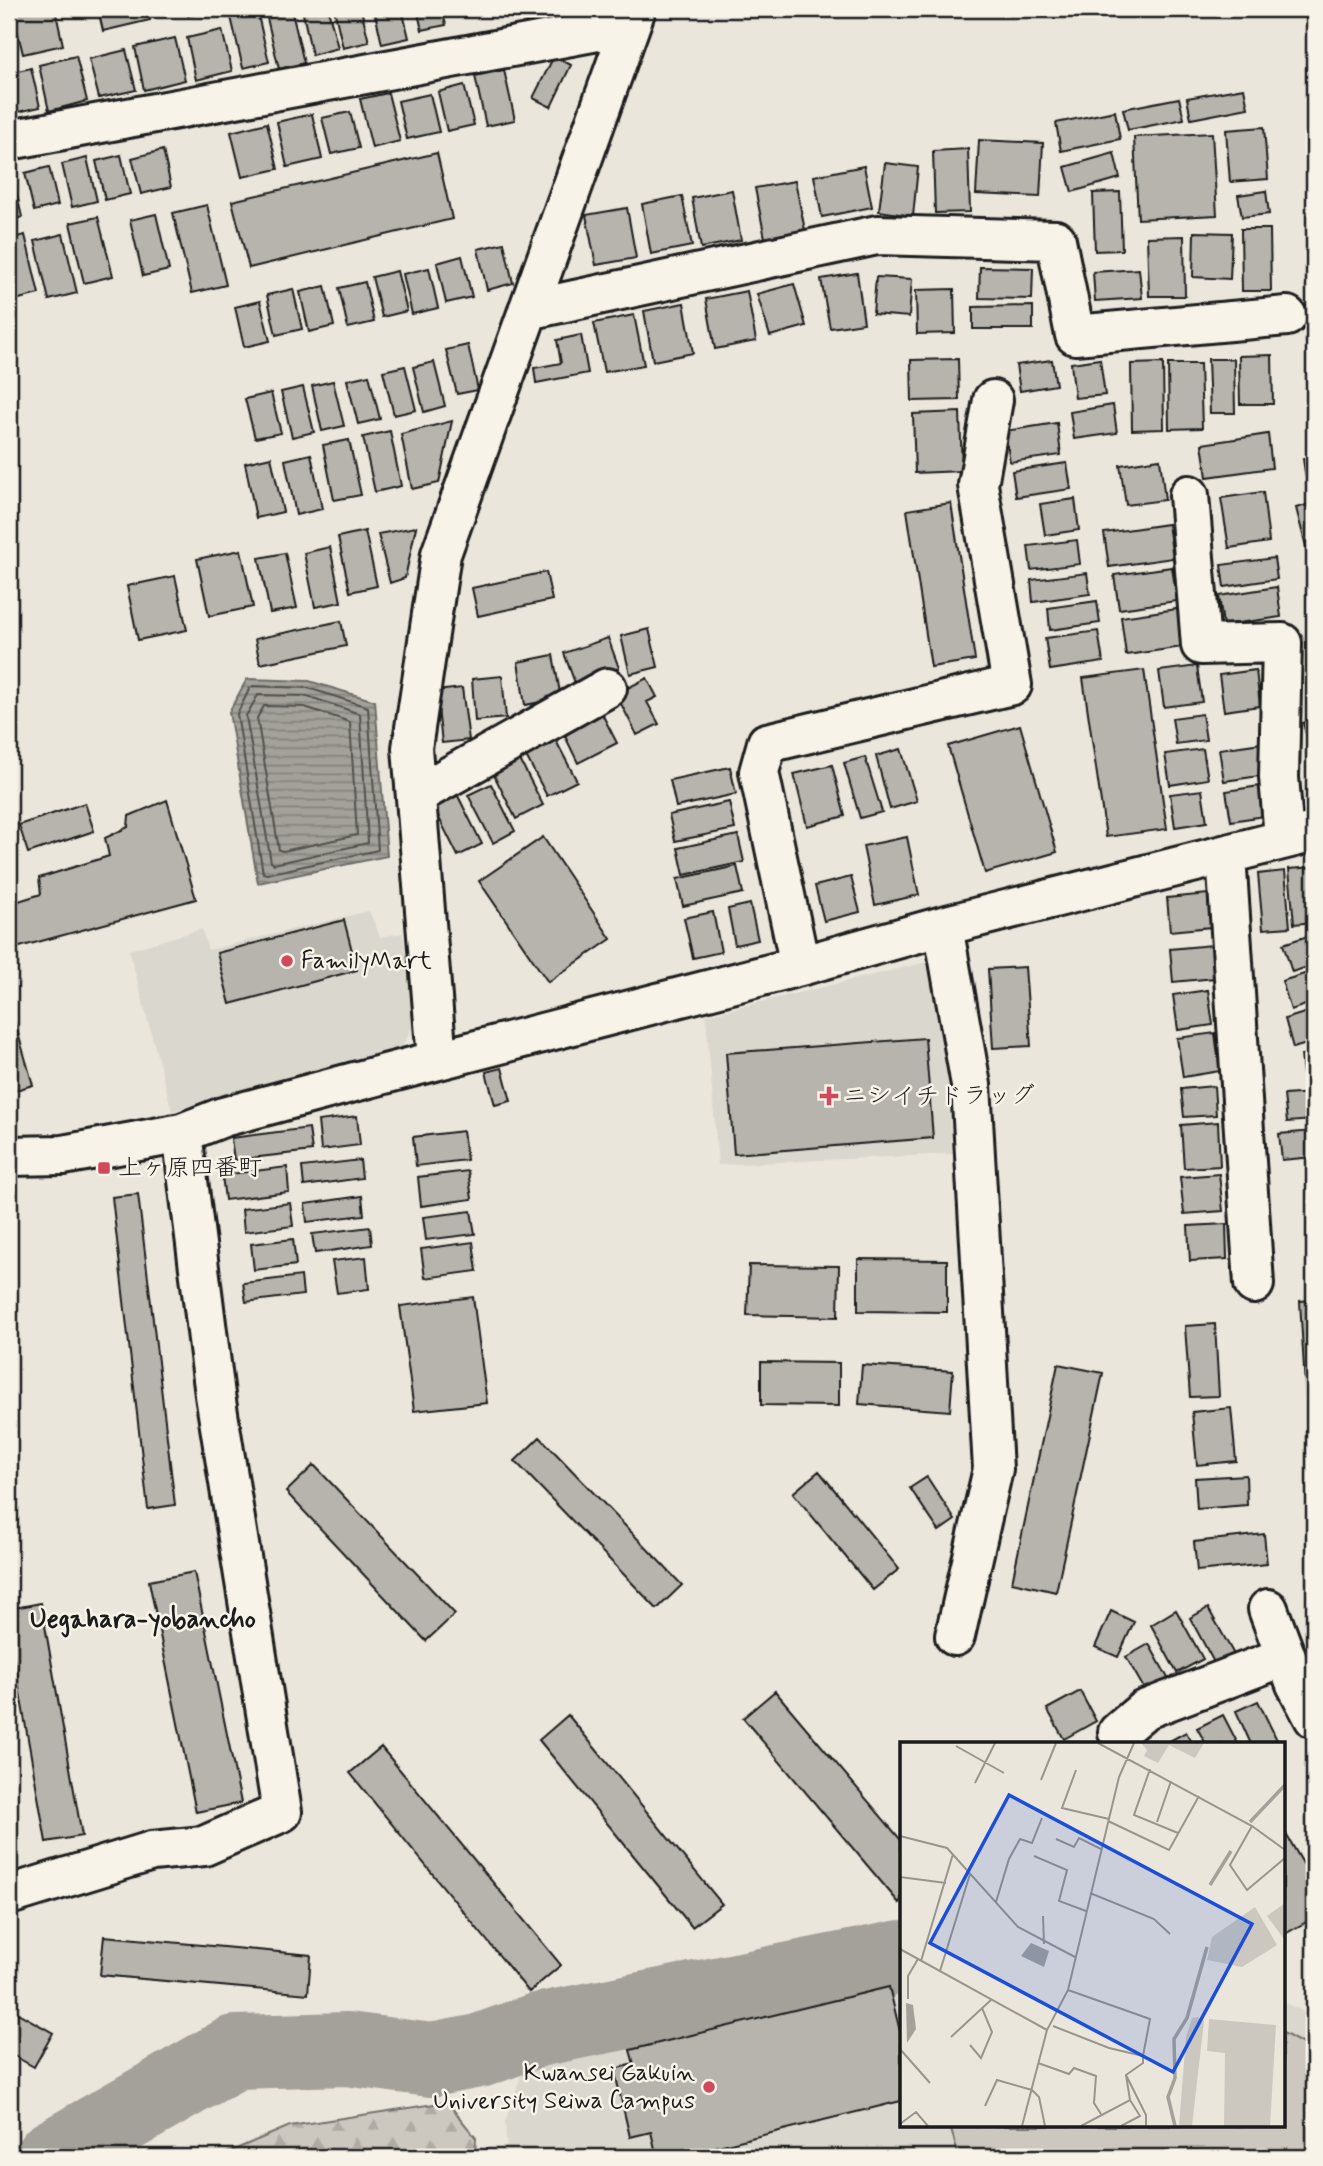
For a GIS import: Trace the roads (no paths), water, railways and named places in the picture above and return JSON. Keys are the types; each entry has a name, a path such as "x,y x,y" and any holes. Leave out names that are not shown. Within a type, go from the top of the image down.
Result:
{"street":[{"path":"9,140 633,17"},
{"path":"437,1060 412,748 441,554 633,17"},
{"path":"528,310 877,235 1056,240 1075,335 1287,316"},
{"path":"800,966 759,772 767,743 1012,685 978,485 993,400"},
{"path":"9,1156 63,1155 182,1133 223,1117 943,926 1299,835 1279,777 1282,643 1201,645 1189,495"},
{"path":"416,795 607,688"},
{"path":"1226,855 1254,1284"},
{"path":"943,926 971,1085 993,1469 955,1636"},
{"path":"9,1895 152,1851 204,1846 282,1812 215,1395 182,1133"},
{"path":"1268,1609 1299,1673 1314,1718"},
{"path":"1125,1713 1299,1673"}],"water":[{"path":"247,679 309,681 375,701 387,856 258,883 229,712"}],"waterway":[{"path":"52,2157 235,2052 347,2049 431,2060 479,2051 537,2030 900,1957"}],"place":[{"name":"FamilyMart","path":"287,961"},
{"name":"ニシイチドラッグ","path":"829,1096"},
{"name":"上ヶ原四番町","path":"104,1168"},
{"name":"Kwansei Gakuin University Seiwa Campus","path":"709,2087"}],"district":[{"name":"Uegahara-yobancho","path":"143,1620"}]}
